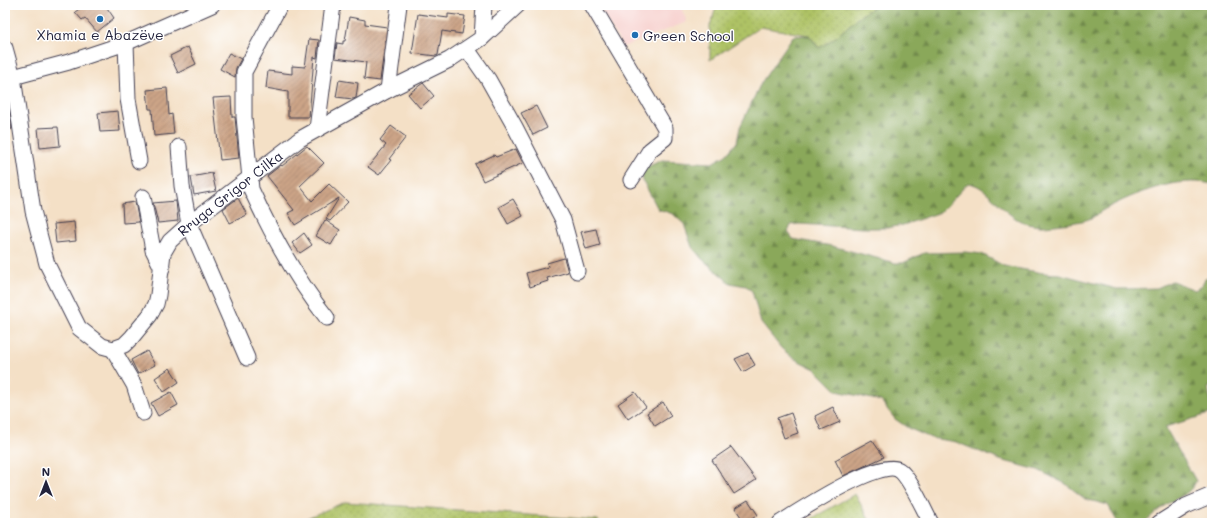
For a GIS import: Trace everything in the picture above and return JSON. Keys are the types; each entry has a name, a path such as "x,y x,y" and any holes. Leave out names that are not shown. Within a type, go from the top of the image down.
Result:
{"street":[{"path":"13,76 69,62 126,44 212,5"},
{"path":"280,5 244,72 244,117 249,178 251,189 282,253 308,294 327,318"},
{"path":"317,129 333,5"},
{"path":"388,90 400,5"},
{"path":"482,38 484,5"},
{"name":"Rruga Grigor Cilka","path":"113,349 124,344 132,337 150,315 156,304 163,253 170,241 189,224 300,139 388,90 449,60 467,49 482,38 518,5"},
{"path":"593,7 665,128 665,138 650,150 640,163 631,180"},
{"path":"126,44 128,99 139,161"},
{"path":"5,48 13,76 34,211 47,264 79,328 102,346 113,349 134,385 143,413"},
{"path":"467,49 488,79 515,127 563,220 577,271"},
{"path":"179,147 182,186 189,224 247,358"},
{"path":"142,197 154,250 162,269"},
{"path":"780,523 818,499 848,484 890,468 900,470 907,479 931,523"},
{"path":"1159,523 1186,506 1212,495"}],"shaded area":[{"name":"Green School","path":"598,5 680,5 687,22 623,47"}],"green space":[{"path":"717,5 879,5 863,14 834,38 819,48 809,35 760,27 710,60 710,26"},
{"path":"879,5 1212,5 1212,184 1184,182 1170,184 1130,197 1103,210 1089,219 1066,224 1041,226 1028,224 1017,219 1008,213 985,191 968,183 941,212 903,225 887,228 863,228 799,224 791,225 788,232 793,239 832,246 895,263 903,263 924,253 965,252 982,254 1004,266 1043,273 1060,274 1117,289 1157,288 1172,281 1195,290 1201,286 1205,279 1212,277 1212,387 1208,387 1212,413 1165,427 1196,481 1190,490 1164,506 1144,523 1118,523 1108,505 1085,499 1066,484 1038,470 1000,460 956,442 931,438 908,428 895,419 881,401 837,391 815,369 793,358 781,348 761,323 752,291 746,286 730,283 702,259 692,247 684,224 673,214 658,209 643,181 642,173 647,167 662,160 712,163 726,155 737,142 740,127 761,83 793,36 809,35 819,48 834,38 863,14"},
{"path":"855,494 871,523 804,523"},
{"path":"345,502 598,520 599,523 295,523"}],"building":[{"name":"Xhamia e Abazëve","path":"85,5 105,5 114,18 97,32 85,18 82,20 75,12"},
{"path":"418,14 448,18 448,14 465,16 462,34 442,31 438,55 436,56 412,53"},
{"path":"349,17 365,20 365,24 387,27 380,81 364,79 366,62 335,58 337,43 343,44 343,41 345,41"},
{"path":"309,39 319,40 317,58 314,57 309,117 288,117 288,92 266,88 268,71 292,74 292,66 305,67"},
{"path":"188,47 196,64 178,73 170,56"},
{"path":"229,53 241,59 236,68 235,77 220,69"},
{"path":"339,80 358,83 356,98 336,97"},
{"path":"423,83 434,96 420,108 408,94"},
{"path":"167,88 169,115 172,114 174,134 154,136 152,109 149,109 147,90"},
{"path":"231,97 232,117 235,117 239,158 220,160 213,98"},
{"path":"536,106 547,128 533,135 521,113"},
{"path":"5,110 9,110 12,129 5,130"},
{"path":"118,111 120,131 100,132 98,113"},
{"path":"391,126 406,137 379,175 368,167 386,145 380,140"},
{"path":"58,127 60,146 40,148 38,128"},
{"path":"307,146 324,163 300,186 312,201 329,184 348,202 330,221 326,219 339,198 295,225 288,213 294,210 267,176"},
{"path":"516,149 523,163 483,181 475,164 494,155 496,157"},
{"path":"212,173 216,191 194,195 191,177"},
{"path":"238,198 247,215 230,223 223,209"},
{"path":"513,199 523,216 508,224 499,207"},
{"path":"176,201 178,221 158,223 153,203"},
{"path":"135,202 139,222 123,223 122,204"},
{"path":"325,220 340,230 331,245 316,236"},
{"path":"74,222 76,241 56,243 54,224"},
{"path":"596,229 600,245 586,249 581,232"},
{"path":"304,233 312,245 300,253 292,243"},
{"path":"564,258 568,272 547,278 548,281 530,287 526,273 548,267 547,263"},
{"path":"147,351 155,365 138,374 131,360"},
{"path":"748,353 755,365 743,372 735,359"},
{"path":"170,368 179,382 164,392 155,378"},
{"path":"171,392 178,405 158,416 151,403"},
{"path":"635,392 646,407 628,419 618,404"},
{"path":"663,402 671,416 655,426 647,413"},
{"path":"833,407 840,422 821,430 815,416"},
{"path":"791,413 798,433 784,438 777,418"},
{"path":"872,440 884,457 843,476 835,460"},
{"path":"731,447 756,480 734,494 712,460"},
{"path":"748,500 758,515 745,523 735,508"}],"place":[{"name":"Xhamia e Abazëve","path":"100,19"},
{"name":"Green School","path":"635,35"}]}
